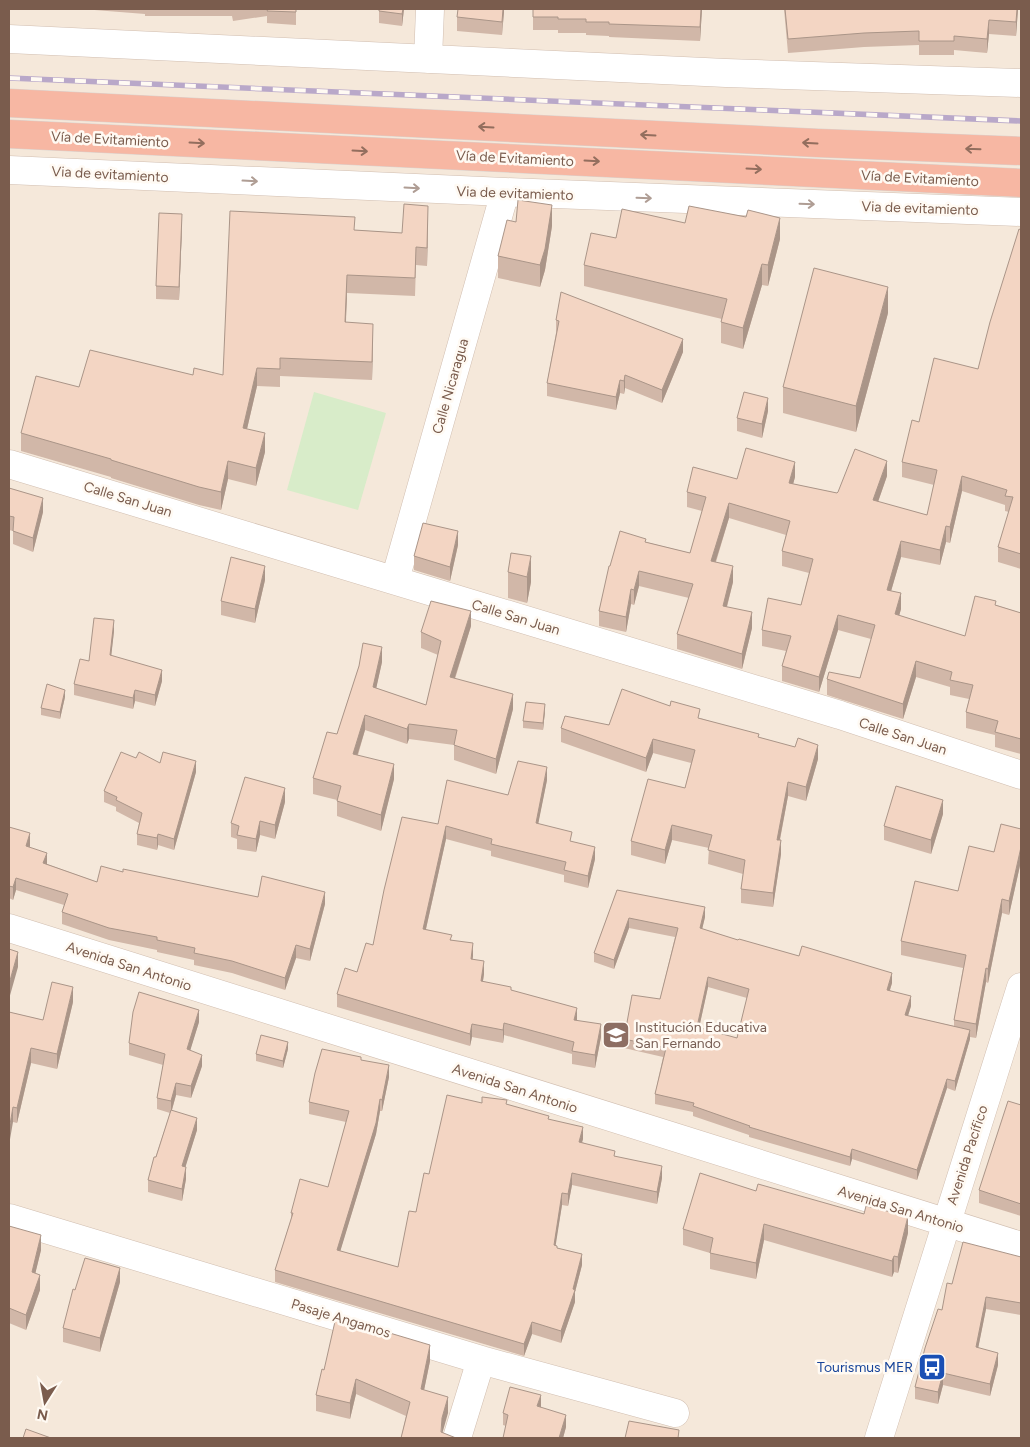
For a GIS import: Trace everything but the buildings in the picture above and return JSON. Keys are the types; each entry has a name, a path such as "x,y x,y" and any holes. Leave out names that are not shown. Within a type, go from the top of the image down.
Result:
{"highway":[{"path":"9,103 818,143 1021,151"},
{"name":"Vía de Evitamiento","path":"9,134 1021,183"}],"street":[{"path":"428,59 430,9"},
{"path":"9,39 726,74 1021,83"},
{"name":"Via de evitamiento","path":"9,170 1021,212"},
{"name":"Calle Nicaragua","path":"395,580 505,192"},
{"name":"Calle San Juan","path":"9,464 840,715 1021,774"},
{"name":"Avenida San Antonio","path":"9,928 1021,1246"},
{"name":"Avenida Pacífico","path":"879,1438 1021,988"},
{"name":"Pasaje Angamos","path":"9,1218 481,1360 675,1413"},
{"path":"457,1438 481,1360"}],"shaded area":[{"path":"9,9 1021,9 1021,1438 9,1438"}],"green space":[{"path":"314,392 386,413 358,510 287,490"}],"railway":[{"path":"9,78 1021,121"}],"place":[{"name":"Institución Educativa San Fernando","path":"616,1035"},
{"name":"Tourismus MER","path":"932,1367"}]}
